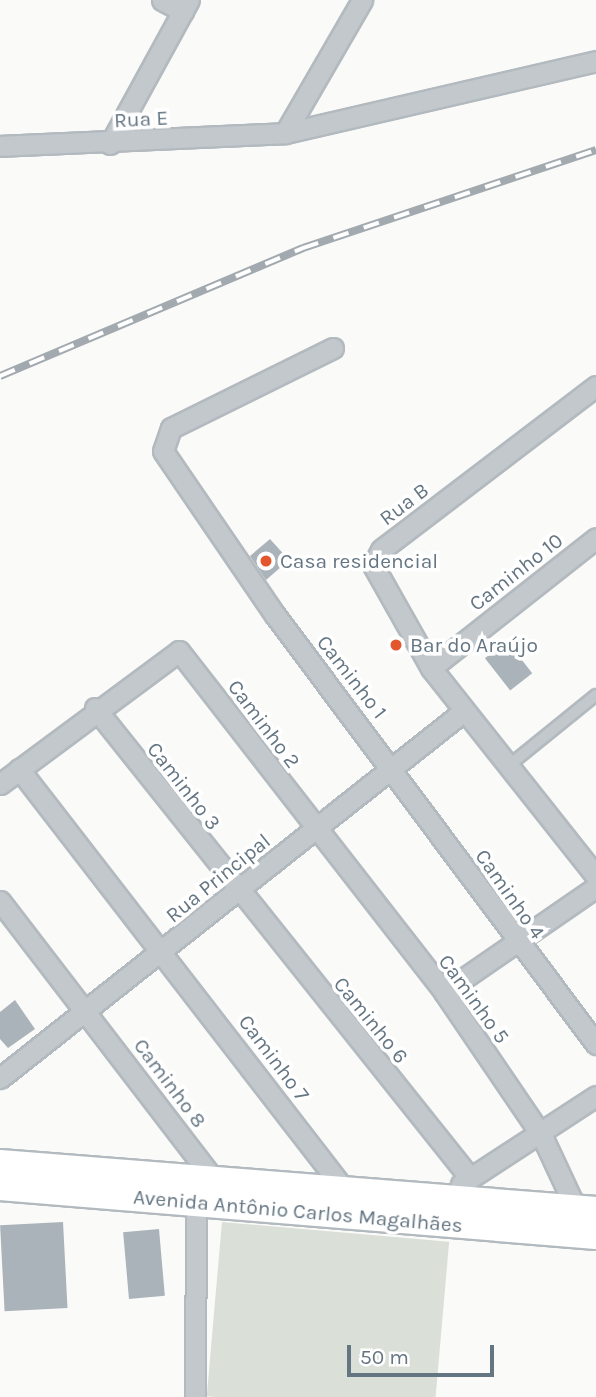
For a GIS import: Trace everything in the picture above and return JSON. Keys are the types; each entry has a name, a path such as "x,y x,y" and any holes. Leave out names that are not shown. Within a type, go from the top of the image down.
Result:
{"main road":[{"name":"Avenida Antônio Carlos Magalhães","path":"0,1164 596,1235"},
{"name":"Avenida Antônio Carlos Magalhães","path":"0,1186 347,1193 586,1210"}],"street":[{"path":"110,144 186,5 162,0"},
{"path":"285,133 362,0"},
{"name":"Rua E","path":"0,146 110,144 285,133 596,61"},
{"name":"Caminho 1","path":"333,348 171,428 162,445 183,488 275,615 392,766"},
{"name":"Rua B","path":"593,865 512,763 464,711 431,668 375,571 374,558 594,391"},
{"name":"Caminho 10","path":"431,668 596,538"},
{"name":"Caminho 2","path":"95,708 175,649 315,828"},
{"path":"0,784 95,708"},
{"name":"Caminho 3","path":"95,708 238,891"},
{"name":"Rua Principal","path":"3,1070 86,1012 464,711"},
{"name":"Caminho 4","path":"392,766 517,944 596,1044"},
{"path":"19,769 165,950"},
{"name":"Caminho 5","path":"315,828 444,992 542,1136 586,1210"},
{"path":"444,992 596,887"},
{"name":"Caminho 6","path":"238,891 470,1178"},
{"path":"0,901 86,1012"},
{"name":"Caminho 7","path":"165,950 347,1193"},
{"name":"Caminho 8","path":"86,1012 203,1188"},
{"path":"441,1200 470,1178 542,1136 596,1097"},
{"path":"195,1397 203,1188"}],"lane":[{"path":"512,763 596,695"}],"shaded area":[{"path":"222,1222 449,1242 436,1397 207,1396"}],"building":[{"name":"Casa residencial","path":"270,539 289,560 266,580 250,556"},
{"path":"507,641 532,673 510,691 485,658"},
{"path":"15,1000 35,1029 8,1048 0,1039 0,1012"},
{"path":"63,1222 68,1308 5,1311 0,1225"},
{"path":"159,1229 165,1296 129,1299 123,1232"}],"railway":[{"path":"0,376 303,248 596,150"}],"place":[{"name":"Casa residencial","path":"266,561"},
{"name":"Bar do Araújo","path":"396,645"}]}
